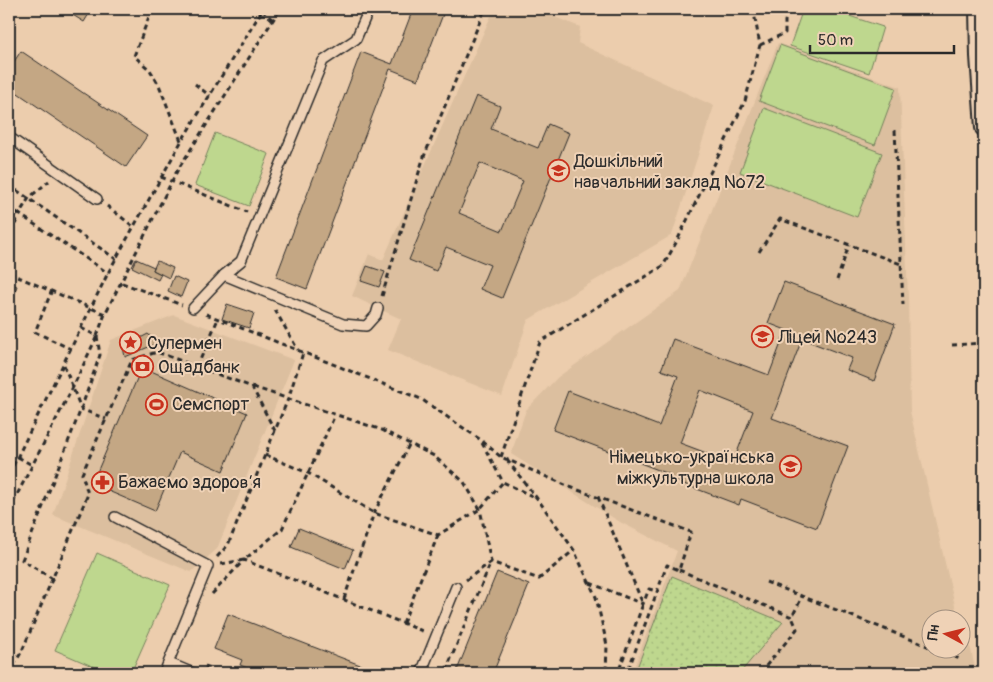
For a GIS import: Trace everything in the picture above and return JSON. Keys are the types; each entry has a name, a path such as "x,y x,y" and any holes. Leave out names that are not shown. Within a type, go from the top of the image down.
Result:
{"street":[{"path":"978,9 984,128"}],"lane":[{"path":"193,308 224,275 241,261 322,62 356,39 369,9"},
{"path":"9,137 97,198"},
{"path":"224,275 343,324 366,326 376,315 378,308"},
{"path":"115,517 208,566 164,673"},
{"path":"421,673 456,587"},
{"path":"169,664 193,673"}],"path":[{"path":"152,9 134,56 150,70 159,85 181,142"},
{"path":"257,9 262,10 272,20"},
{"path":"9,510 73,387 97,336 105,314 172,181 280,9"},
{"path":"378,308 423,159 485,9"},
{"path":"501,457 540,342 663,266 745,101 760,45 754,9"},
{"path":"760,45 785,33 788,9"},
{"path":"9,474 108,273 181,142 262,10"},
{"path":"195,84 210,96"},
{"path":"895,130 903,304"},
{"path":"9,241 19,214 29,198 59,172"},
{"path":"161,177 259,217"},
{"path":"9,184 116,259"},
{"path":"97,198 134,227"},
{"path":"9,206 108,273"},
{"path":"759,252 780,219 901,264"},
{"path":"837,280 849,245"},
{"path":"9,273 105,314"},
{"path":"122,283 193,308 421,400 481,440 501,457 598,497 691,532 679,570"},
{"path":"52,290 35,332 71,349"},
{"path":"264,292 298,351"},
{"path":"197,367 218,319"},
{"path":"82,328 97,336"},
{"path":"53,579 22,560 100,356 97,336"},
{"path":"952,345 984,343"},
{"path":"9,673 22,651 88,494 82,474 132,360 157,352 252,387 382,430 434,456 464,482 480,509 491,562 445,673"},
{"path":"208,566 228,545 288,399 303,353"},
{"path":"64,364 81,409 106,419"},
{"path":"252,387 275,431"},
{"path":"207,600 244,560 282,529 335,415"},
{"path":"481,440 503,482 536,498"},
{"path":"344,600 374,513 410,443"},
{"path":"265,455 308,473 374,513 438,535"},
{"path":"18,457 32,465"},
{"path":"506,459 574,550 589,582 596,597 607,645 606,673"},
{"path":"403,623 438,535 480,509 503,482"},
{"path":"598,497 643,604"},
{"path":"491,562 539,579 574,550"},
{"path":"208,566 244,560 437,637"},
{"path":"456,587 491,562"},
{"path":"626,673 667,565 792,617 797,629 760,673"},
{"path":"589,582 643,604"},
{"path":"766,582 920,643"},
{"path":"618,673 649,589 657,591"},
{"path":"792,617 802,597"}],"shaded area":[{"name":"Дошкільний навчальний заклад №72","path":"494,9 534,9 580,27 578,43 714,106 672,235 528,320 502,396 388,350 401,319 352,296 369,254 383,260"},
{"name":"Ліцей №243","path":"778,43 900,87 910,411 956,610 920,610 920,660 970,660 970,648 976,673 632,673 677,551 620,522 511,454 526,410 558,377 680,291"},
{"path":"174,315 294,360 217,549 191,572 53,515 111,340"}],"green space":[{"path":"803,9 828,9 883,27 869,73 790,46"},
{"path":"780,45 896,88 875,145 759,101"},
{"path":"764,108 882,153 857,217 740,172"},
{"path":"215,133 269,154 249,206 195,185"},
{"path":"97,553 170,585 131,673 108,673 55,650"},
{"path":"672,576 783,622 740,673 635,673"}],"building":[{"path":"63,9 92,9 84,22"},
{"path":"413,9 445,9 418,80 390,69 307,289 276,277 361,52 392,64"},
{"path":"21,51 147,136 126,167 9,87 9,69"},
{"path":"476,96 500,106 491,129 538,148 548,124 569,133 502,298 480,289 490,265 446,247 436,271 409,260","holes":["480,163 523,181 502,231 459,213"]},
{"path":"136,259 154,267 153,270 161,274 158,280 132,267"},
{"path":"157,261 173,268 169,278 153,270"},
{"path":"367,266 385,272 379,287 361,281"},
{"path":"174,276 187,282 181,297 168,291"},
{"path":"784,282 895,324 874,381 847,370 852,358 802,339 772,418 848,446 817,528 741,499 739,505 668,478 669,474 553,430 568,391 659,426 678,376 661,370 673,339 769,375 786,330 768,323","holes":["700,390 753,411 733,463 680,443"]},
{"path":"9,283 17,286 9,308"},
{"path":"227,304 254,313 249,328 222,319"},
{"path":"148,334 158,343 125,357 123,347"},
{"path":"142,367 247,413 223,471 180,452 155,511 92,484"},
{"path":"299,528 353,550 345,569 291,547"},
{"path":"497,572 529,585 493,673 456,673"},
{"path":"228,614 368,668 366,673 277,673 262,667 260,673 240,665 242,660 214,649"}],"place":[{"name":"Дошкільний навчальний заклад №72","path":"558,171"},
{"name":"Ліцей №243","path":"762,337"},
{"name":"Супермен","path":"131,343"},
{"name":"Ощадбанк","path":"142,367"},
{"name":"Семспорт","path":"156,404"},
{"name":"Німецько-українська міжкультурна школа","path":"790,467"},
{"name":"Бажаємо здоровʼя","path":"102,482"}]}
